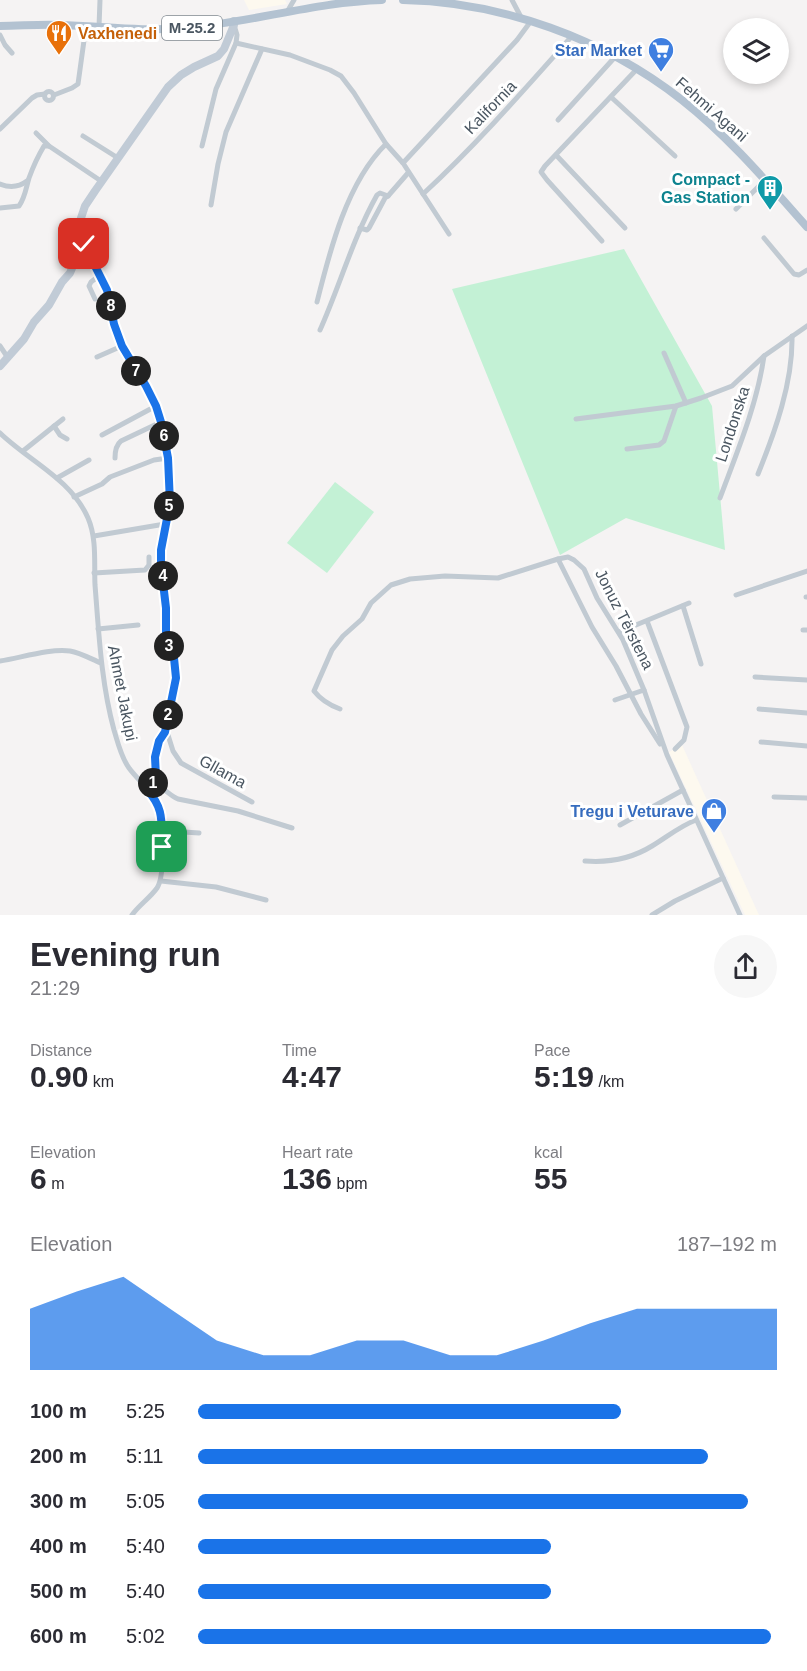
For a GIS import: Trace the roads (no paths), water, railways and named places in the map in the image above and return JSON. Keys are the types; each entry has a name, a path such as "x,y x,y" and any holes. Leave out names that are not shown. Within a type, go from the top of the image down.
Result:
{"main road":[{"name":"M-25.2","path":"0,26 57,25 159,30 234,23 353,1 382,0"},
{"name":"Fehmi Agani","path":"403,0 462,4 526,20 573,36 637,69 682,100 722,135 807,227"}],"street":[{"path":"99,27 100,0"},
{"path":"286,12 294,0"},
{"path":"403,163 517,40 526,20 512,0"},
{"path":"202,146 216,89 236,43 234,23"},
{"path":"0,366 24,339 70,273 81,238 80,221 85,206 101,182 168,87 188,71 218,56 224,49 234,23"},
{"path":"0,129 37,95 50,92 54,95 78,84 86,26"},
{"path":"0,35 12,53"},
{"name":"Kalifornia","path":"423,194 448,171 573,36"},
{"path":"236,43 290,55 341,76 386,144 403,163 449,234"},
{"path":"211,205 226,132 262,49"},
{"path":"558,120 615,57"},
{"path":"602,241 541,172 637,69"},
{"path":"611,97 675,156"},
{"path":"36,133 49,146 101,182"},
{"path":"83,136 118,158"},
{"path":"317,302 334,237 348,204 366,168 386,144"},
{"path":"0,208 19,206 23,202 29,180 41,152 44,146 49,146"},
{"path":"556,155 625,228"},
{"path":"360,228 368,230 388,196 408,173"},
{"path":"0,184 15,187 29,180"},
{"path":"736,209 765,180"},
{"path":"320,330 360,228 376,195 380,193 388,196"},
{"path":"81,238 107,290 114,324 122,346 156,406 168,458 170,503 161,550 161,566 166,608 166,632 174,658 176,678 165,732 159,741 155,757 156,777 149,788"},
{"path":"764,238 794,274 800,275 807,270"},
{"path":"95,299 89,286 100,276"},
{"name":"Londonska","path":"576,419 676,406 724,390 732,386 764,356 807,326"},
{"path":"758,474 767,452 786,386 790,368 792,336"},
{"path":"0,346 8,358"},
{"path":"97,357 122,346"},
{"path":"664,353 686,403"},
{"name":"Londonska","path":"720,498 743,436 758,387 764,356"},
{"path":"102,435 156,406"},
{"path":"627,449 659,445 664,441 676,406"},
{"path":"23,451 63,419"},
{"path":"115,458 115,451 121,441 161,422"},
{"path":"54,426 60,435 68,439"},
{"name":"Ahmet Jakupi","path":"0,433 57,478 88,518 94,536 94,573 101,663 112,723 127,766 149,788"},
{"path":"74,498 102,484 110,477 154,460 168,458"},
{"path":"57,478 89,460"},
{"path":"94,536 165,524"},
{"path":"94,573 145,570 149,565 149,557"},
{"name":"Jonuz Tërstena","path":"558,559 568,557 584,569 597,598 619,632 644,690 667,755 740,915"},
{"path":"340,709 331,706 321,698 314,691 315,687 332,650 343,636 362,619 372,603 391,585 410,579 445,576 498,578 558,559 592,627 667,755"},
{"path":"736,595 807,571"},
{"path":"619,632 686,605 701,664"},
{"name":"Jonuz Tërstena","path":"647,621 687,728 684,740 675,749"},
{"name":"Ahmet Jakupi","path":"98,628 138,625"},
{"path":"0,661 54,651 69,651 101,663"},
{"path":"755,677 807,680"},
{"path":"615,700 644,690"},
{"path":"759,709 807,713"},
{"name":"Gllama","path":"165,732 181,763 252,802"},
{"path":"761,742 807,746"},
{"path":"149,788 160,786 178,799 238,811 292,828"},
{"path":"132,915 161,881 163,860 161,812 149,788"},
{"path":"620,825 683,789"},
{"path":"774,797 807,798"},
{"path":"585,861 616,861 635,855 687,823 696,820"},
{"path":"162,834 199,833"},
{"path":"652,915 723,878"},
{"path":"161,881 216,887 266,900"}],"place":[{"name":"Vaxhenedi","path":"59,56"},
{"name":"Star Market","path":"661,73"},
{"name":"Compact - Gas Station","path":"770,211"},
{"name":"Tregu i Veturave","path":"714,834"}]}
